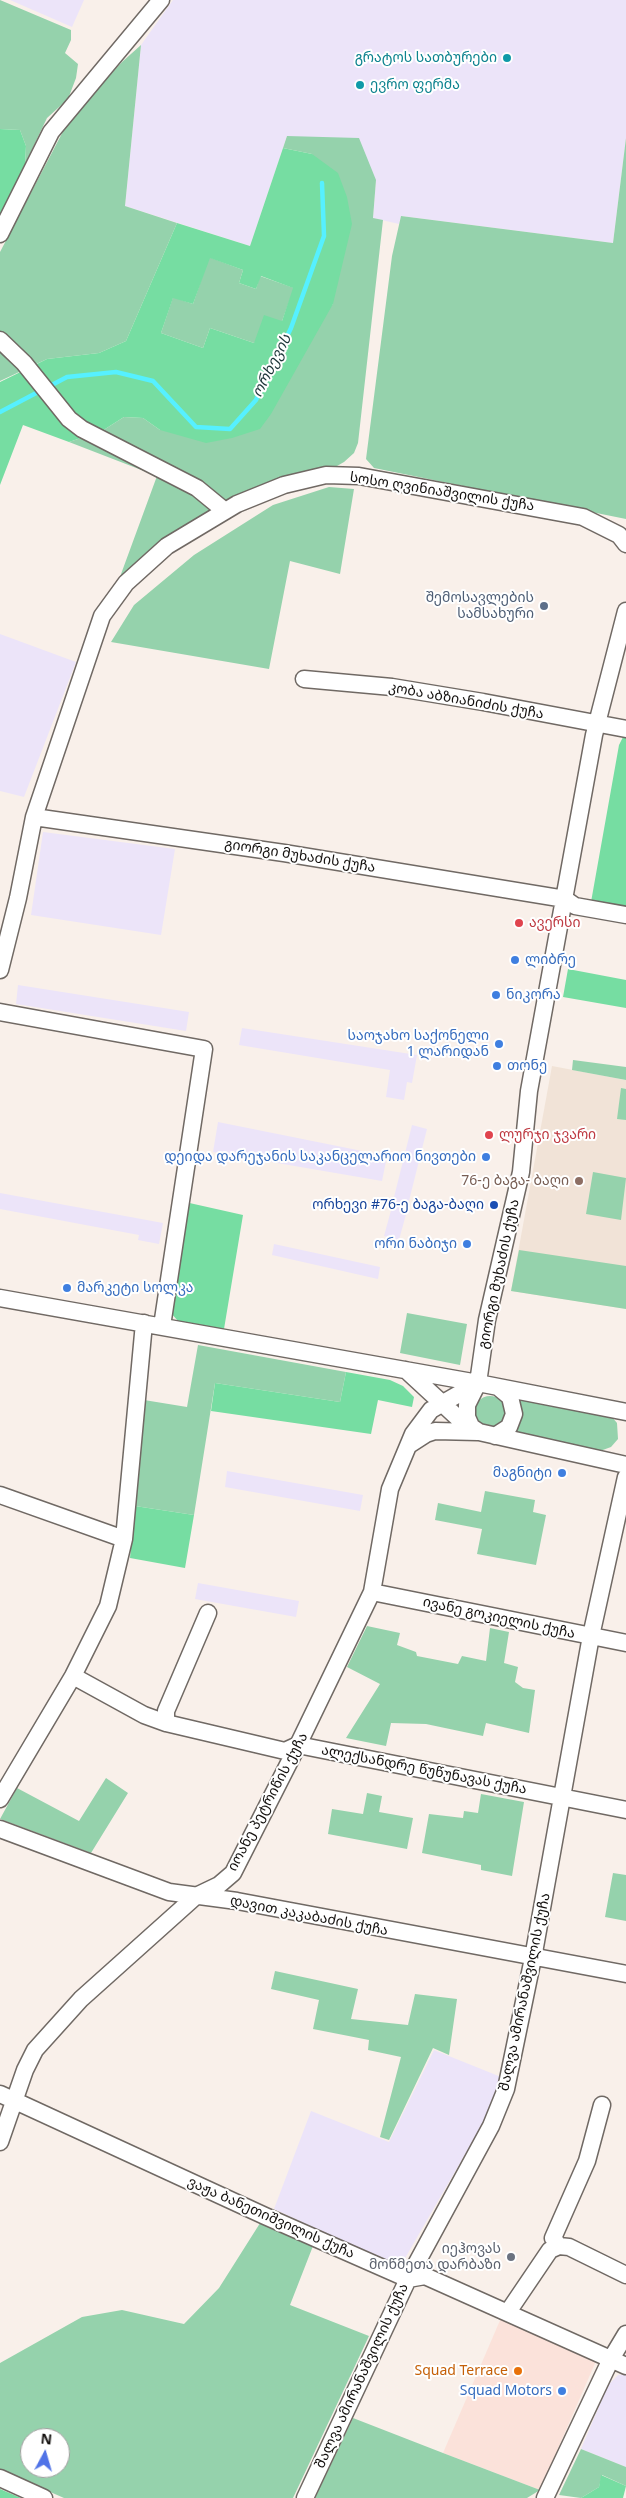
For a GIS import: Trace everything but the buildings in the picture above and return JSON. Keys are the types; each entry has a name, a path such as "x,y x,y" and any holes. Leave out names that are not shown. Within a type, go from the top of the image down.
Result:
{"street":[{"path":"0,234 51,132 161,0"},
{"path":"0,340 24,363 69,419 82,430 197,488 225,511 167,546 126,583 102,616 34,817 18,898 0,970"},
{"name":"სოსო ღვინიაშვილის ქუჩა","path":"225,511 284,485 326,475 358,476 583,517 619,535 626,544"},
{"name":"გიორგი მუხაძის ქუჩა","path":"482,1431 467,1417 467,1405 478,1383 487,1320 521,1172 529,1091 597,724 626,611"},
{"name":"კობა აბზიანიძის ქუჩა","path":"304,679 392,687 483,702 626,730"},
{"name":"გიორგი მუხაძის ქუჩა","path":"34,817 284,853 565,899"},
{"path":"565,899 575,906 626,915"},
{"path":"0,1012 204,1049 190,1126 162,1326"},
{"path":"0,1298 478,1383 626,1412"},
{"path":"0,1799 73,1676 108,1606 124,1539 144,1323"},
{"path":"406,1370 441,1402 482,1431 626,1465"},
{"name":"იოანე პეტრიწის ქუჩა","path":"0,2142 7,2097 25,2070 35,2050 80,1999 196,1896 219,1885 233,1873 298,1745 372,1592 390,1489 408,1446 422,1420 441,1402 478,1383"},
{"path":"408,1446 426,1434 435,1431 482,1431 509,1427 514,1414 510,1397 498,1387"},
{"name":"შალვა ამირანაშვილის ქუჩა","path":"305,2498 408,2278 499,2109 511,2066 533,1958 591,1636 626,1477"},
{"path":"4,1498 124,1539"},
{"name":"ივანე გოკიელის ქუჩა","path":"372,1592 626,1643"},
{"path":"166,1723 166,1711 208,1613"},
{"name":"ალექსანდრე წუწუნავას ქუჩა","path":"73,1676 144,1715 166,1723 285,1751 298,1745 626,1810"},
{"name":"დავით კაკაბაძის ქუჩა","path":"0,1829 169,1892 247,1903 626,1974"},
{"name":"ვაჟა ბანეთიშვილის ქუჩა","path":"7,2097 408,2278 425,2276 626,2366"},
{"path":"558,2246 554,2238 587,2161 602,2105"},
{"path":"508,2312 550,2250 558,2246 569,2247 626,2274"},
{"path":"545,2498 611,2359 626,2334"},
{"path":"0,2478 44,2498"}],"shaded area":[{"path":"10,0 84,0 72,27"},
{"path":"173,0 626,0 626,138 613,243 401,216 399,224 373,218 376,180 287,136 250,246 125,206 141,45"},
{"path":"0,634 76,662 24,797 0,791"},
{"path":"43,832 175,849 161,935 31,915"},
{"path":"18,985 189,1012 186,1031 16,1004"},
{"path":"242,1028 417,1055 412,1083 407,1082 404,1100 386,1097 390,1070 239,1045"},
{"name":"76-ე ბაგა- ბაღი","path":"552,1066 626,1080 626,1309 511,1291"},
{"path":"218,1122 387,1156 382,1181 213,1152"},
{"path":"412,1125 427,1129 408,1205 393,1201"},
{"path":"0,1193 163,1223 159,1244 138,1240 139,1235 0,1209"},
{"path":"393,1203 408,1207 399,1240 384,1236"},
{"path":"274,1244 380,1267 378,1279 272,1255"},
{"path":"227,1471 363,1495 360,1511 225,1487"},
{"path":"198,1583 299,1601 296,1617 195,1599"},
{"path":"434,2050 501,2077 490,2111 404,2260 397,2266 274,2209 311,2111 389,2142"},
{"path":"501,2318 596,2361 540,2490 443,2453"},
{"path":"626,2374 626,2467 581,2449 608,2385 618,2375"}],"green space":[{"path":"0,0 71,30 71,40 65,53 78,64 76,78 68,99 47,118 25,164 26,146 20,130 0,129"},
{"path":"141,45 125,206 177,223 126,341 99,353 47,359 0,381 0,252 70,118 122,62"},
{"path":"0,129 20,130 26,146 25,164 0,216"},
{"path":"287,136 359,138 376,180 373,218 383,220 358,443 354,453 344,462 330,470 249,490 165,537 117,585 157,476 69,442 102,431 124,417 143,418 160,430 333,304 312,154 283,148"},
{"path":"626,138 626,519 374,468 366,459 392,256 401,216 613,243"},
{"path":"283,148 312,154 338,173 347,197 352,224 333,304 271,414 260,429 232,438 206,443 160,430 143,418 124,417 102,431 69,442 23,425 0,485 0,382 47,359 99,353 126,341 177,223 250,246","holes":["210,258 243,270 239,283 256,289 261,276 293,288 282,321 264,315 254,343 210,328 203,348 161,333 173,298 193,304"]},
{"path":"209,257 243,270 239,283 256,289 260,276 294,288 282,321 254,343 210,328 203,348 161,333 173,297 193,304"},
{"path":"329,487 354,489 340,574 290,561 269,669 111,642 134,605 194,555 273,505"},
{"path":"624,735 626,736 626,909 591,902 619,745"},
{"path":"568,969 626,980 626,1008 563,997"},
{"path":"573,1060 626,1067 626,1080 572,1070"},
{"path":"621,1088 626,1089 626,1120 617,1119"},
{"path":"593,1172 626,1178 621,1220 586,1214"},
{"path":"185,1202 243,1215 224,1329 178,1321 170,1312"},
{"path":"519,1250 626,1266 626,1309 511,1291"},
{"path":"407,1313 467,1324 460,1365 400,1353"},
{"path":"198,1345 346,1372 340,1402 215,1383 194,1515 135,1506 144,1400 187,1407"},
{"path":"346,1372 390,1380 403,1386 414,1397 412,1407 378,1400 371,1434 211,1411 215,1383 340,1402"},
{"path":"490,1396 496,1397 501,1401 505,1406 505,1418 501,1423 496,1427 490,1428 484,1427 479,1423 475,1418 474,1412 475,1406 479,1401 484,1397"},
{"path":"517,1397 611,1416 617,1423 618,1439 611,1447 600,1451 513,1435"},
{"path":"485,1491 535,1500 533,1512 546,1515 536,1565 477,1554 482,1529 435,1520 438,1503 481,1512"},
{"path":"135,1506 194,1515 185,1568 130,1558"},
{"path":"367,1626 400,1633 397,1645 416,1652 417,1656 458,1664 462,1656 486,1661 490,1628 509,1632 504,1663 518,1667 515,1682 523,1688 535,1690 529,1733 486,1723 483,1736 426,1724 391,1723 386,1746 346,1738 380,1684 347,1667"},
{"path":"106,1778 128,1793 91,1853 0,1819 17,1788 79,1821"},
{"path":"367,1793 382,1796 379,1812 413,1818 407,1849 328,1834 332,1809 363,1814"},
{"path":"481,1794 524,1802 512,1876 481,1870 481,1865 422,1853 429,1814 463,1818 464,1811 478,1813"},
{"path":"613,1873 626,1875 626,1921 605,1917"},
{"path":"275,1971 358,1989 351,2019 408,2025 415,1994 457,1999 449,2055 433,2048 389,2140 380,2137 401,2057 368,2050 369,2040 313,2029 319,2000 271,1989"},
{"path":"262,2220 313,2246 290,2305 369,2336 293,2498 64,2498 0,2470 0,2363 82,2317 122,2310 184,2324 219,2288"},
{"path":"353,2418 540,2490 527,2498 315,2498"},
{"path":"581,2449 626,2467 626,2486 602,2475 599,2487 581,2498 559,2495"},
{"path":"601,2475 626,2486 623,2498 581,2498 599,2487"},
{"path":"0,2489 21,2498 0,2498"}],"waterway":[{"name":"ორხევის","path":"48,387 67,377 116,372 153,381 196,427 230,429 256,400 291,328 324,236 322,183"},
{"name":"ორხევის","path":"0,412 40,391"}],"place":[{"name":"გრატოს სათბურები","path":"507,58"},
{"name":"ევრო ფერმა","path":"360,85"},
{"name":"შემოსავლების სამსახური","path":"544,606"},
{"name":"ავერსი","path":"519,923"},
{"name":"ლიბრე","path":"515,960"},
{"name":"ნიკორა","path":"496,995"},
{"name":"საოჯახო საქონელი 1 ლარიდან","path":"499,1044"},
{"name":"თონე","path":"497,1066"},
{"name":"ლურჯი ჯვარი","path":"489,1135"},
{"name":"დეიდა დარეჯანის საკანცელარიო ნივთები","path":"486,1157"},
{"name":"76-ე ბაგა- ბაღი","path":"579,1181"},
{"name":"ორხევი #76-ე ბაგა-ბაღი","path":"494,1205"},
{"name":"ორი ნაბიჯი","path":"467,1244"},
{"name":"მარკეტი სოლკა","path":"67,1288"},
{"name":"მაგნიტი","path":"562,1473"},
{"name":"იეჰოვას მოწმეთა დარბაზი","path":"511,2257"},
{"name":"Squad Terrace","path":"518,2371"},
{"name":"Squad Motors","path":"562,2391"}]}
